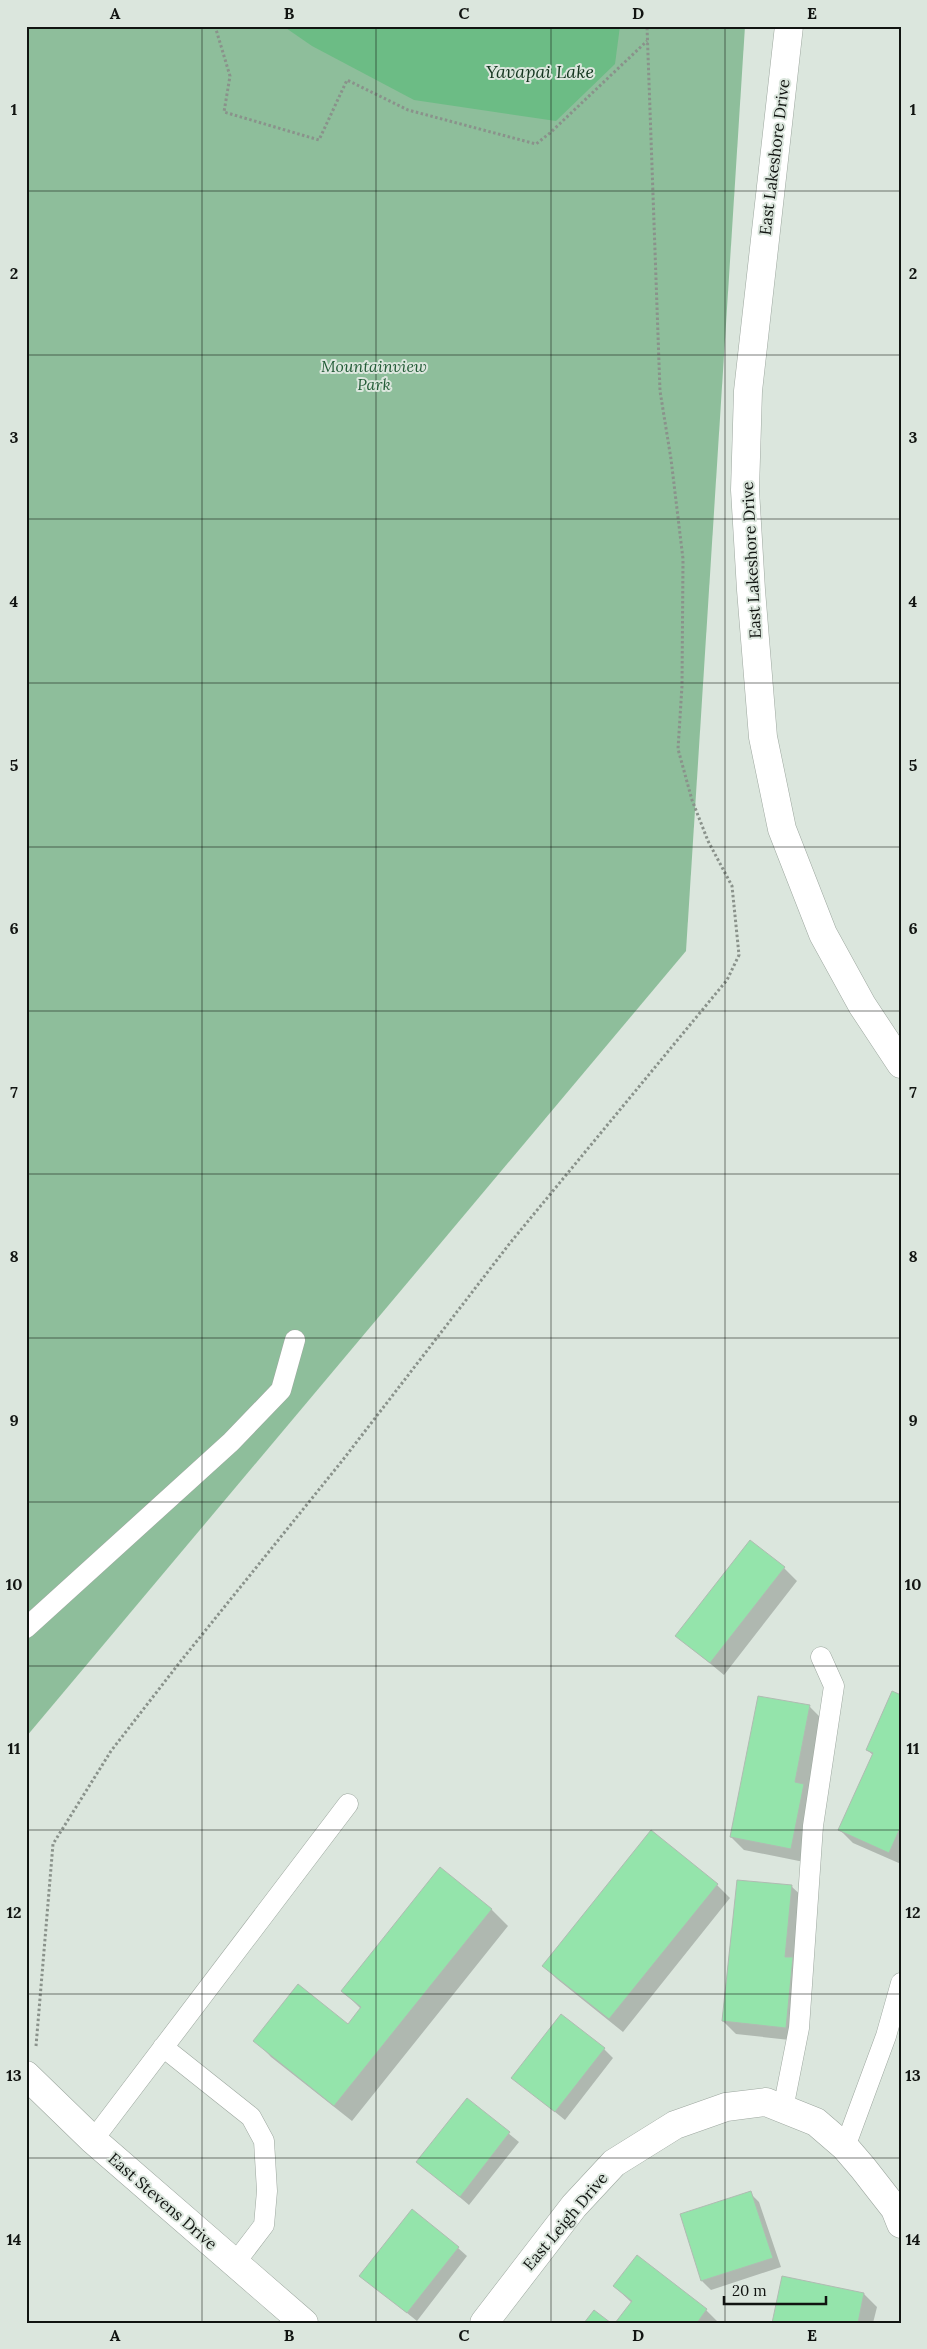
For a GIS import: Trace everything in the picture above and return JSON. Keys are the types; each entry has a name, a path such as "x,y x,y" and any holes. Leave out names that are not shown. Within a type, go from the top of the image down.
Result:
{"main road":[{"name":"East Lakeshore Drive","path":"789,26 748,391 746,499 751,590 764,737 782,829 823,934 862,1005 901,1064"},
{"name":"East Stevens Drive","path":"29,2078 93,2140 304,2323"},
{"name":"East Leigh Drive","path":"484,2323 574,2206 614,2163 675,2125 726,2107 766,2102 816,2122 846,2147 895,2209 901,2224"}],"lane":[{"path":"26,1628 231,1442 281,1390 295,1340"},
{"path":"783,2109 799,2028 813,1826 834,1686 822,1657"},
{"path":"93,2140 348,1804"},
{"path":"846,2147 886,2036 901,1983"},
{"path":"164,2047 251,2117 264,2141 267,2191 264,2225 235,2263"}],"path":[{"path":"215,26 230,76 224,112 319,140 347,80 408,110 536,144 648,40"},
{"path":"29,2078 53,1844 106,1760 180,1662 342,1461 510,1243 727,980 739,955 732,886 708,841 692,800 678,749 682,686 683,560 671,458 660,391 647,26"}],"green space":[{"name":"Mountainview Park","path":"26,26 745,26 686,951 26,1737"}],"water":[{"name":"Yavapai Lake","path":"283,26 620,26 615,64 556,121 414,100 312,46"}],"building":[{"path":"750,1540 785,1567 710,1663 675,1636"},
{"path":"892,1691 901,1695 901,1826 889,1853 838,1830 873,1753 866,1750"},
{"path":"758,1696 810,1705 795,1782 804,1784 791,1849 730,1837"},
{"path":"651,1830 718,1884 609,2019 542,1966"},
{"path":"440,1867 492,1909 334,2106 253,2041 298,1984 348,2024 361,2007 341,1991"},
{"path":"737,1880 792,1885 785,1957 793,1957 786,2028 722,2021"},
{"path":"561,2014 605,2048 555,2112 511,2078"},
{"path":"467,2098 510,2132 460,2197 416,2162"},
{"path":"751,2191 773,2258 701,2281 680,2214"},
{"path":"412,2209 459,2247 407,2313 359,2276"},
{"path":"637,2255 707,2309 697,2323 615,2323 632,2301 613,2286"},
{"path":"782,2276 864,2293 858,2323 772,2323"},
{"path":"594,2310 611,2323 584,2323"}]}
